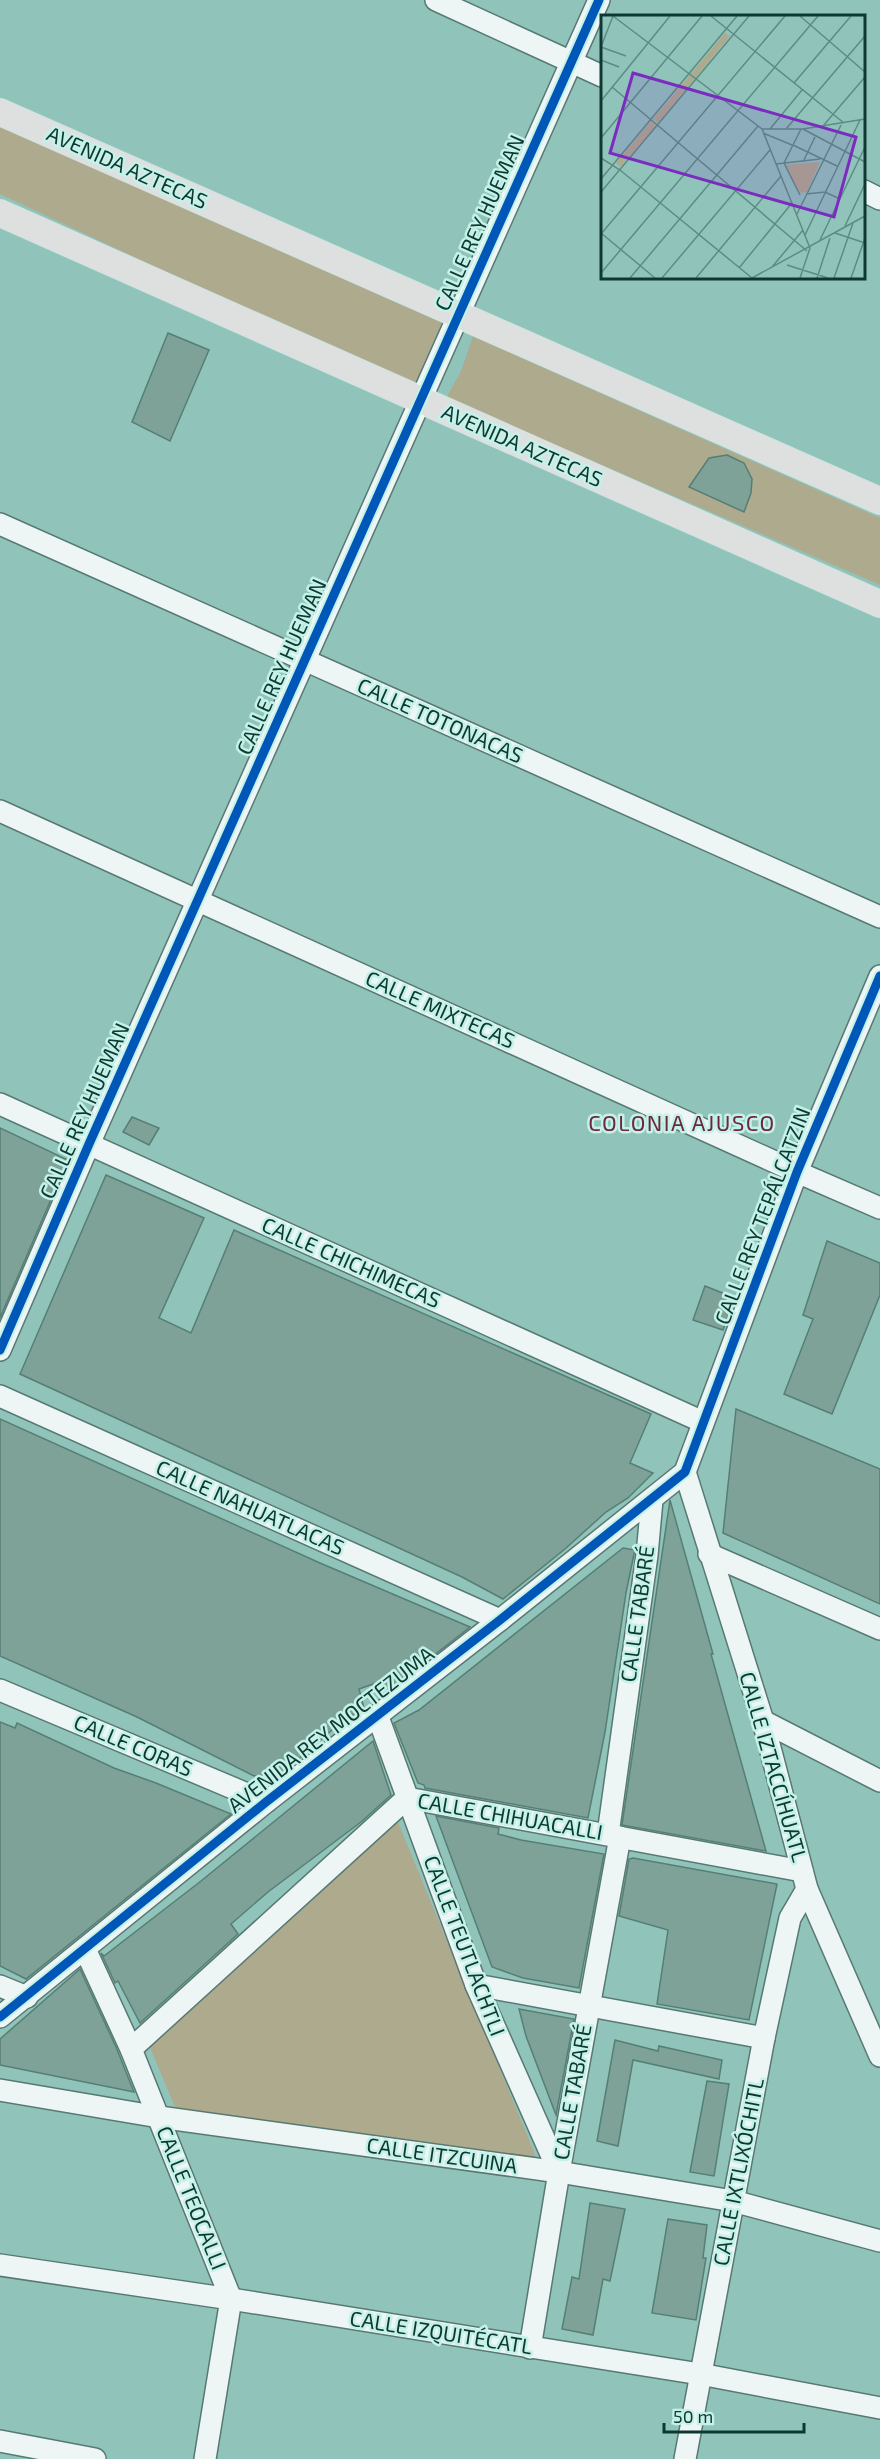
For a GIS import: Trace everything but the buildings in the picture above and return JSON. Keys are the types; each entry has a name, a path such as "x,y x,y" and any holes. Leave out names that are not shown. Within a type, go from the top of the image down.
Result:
{"main road":[{"name":"AVENIDA AZTECAS","path":"0,112 880,501"},
{"name":"AVENIDA AZTECAS","path":"0,213 880,604"}],"street":[{"path":"436,0 601,75"},
{"name":"CALLE REY HUEMAN","path":"0,1350 89,1144 599,0"},
{"path":"865,192 880,199"},
{"name":"CALLE TOTONACAS","path":"0,524 880,917"},
{"name":"CALLE MIXTECAS","path":"0,811 880,1208"},
{"name":"CALLE REY TEPÁLCATZIN","path":"685,1472 797,1172 880,976"},
{"name":"CALLE CHICHIMECAS","path":"0,1104 703,1422"},
{"name":"CALLE NAHUATLACAS","path":"0,1396 500,1620"},
{"name":"AVENIDA REY MOCTEZUMA","path":"0,2017 266,1802 378,1717 685,1472"},
{"name":"CALLE IZTACCÍHUATL","path":"685,1472 763,1721 805,1880 880,2056"},
{"name":"CALLE TABARÉ","path":"530,2348 588,2006 614,1835 652,1500"},
{"path":"709,1554 880,1629"},
{"name":"CALLE CORAS","path":"0,1690 266,1802"},
{"name":"CALLE TEUTLACHTLI","path":"378,1717 476,1985 559,2172"},
{"path":"763,1721 880,1781"},
{"name":"CALLE CHIHUACALLI","path":"131,2049 407,1798 614,1835 805,1880"},
{"name":"CALLE IXTLIXÓCHITL","path":"685,2459 764,2038 790,1918 805,1880"},
{"name":"CALLE TEOCALLI","path":"85,1948 131,2049 231,2299"},
{"path":"476,1985 764,2038"},
{"path":"0,1986 27,1997"},
{"name":"CALLE ITZCUINA","path":"0,2090 159,2117 559,2172 733,2201 880,2241"},
{"name":"CALLE IZQUITÉCATL","path":"0,2265 231,2299 700,2374 880,2408"},
{"path":"205,2459 231,2299"},
{"path":"0,2441 95,2459"}],"shaded area":[{"path":"0,124 445,324 429,352 415,389 0,194"},
{"path":"473,336 880,518 880,585 446,398 461,371"},
{"path":"395,1815 535,2154 533,2159 177,2112 146,2038"}],"cycle path":[{"path":"0,1350 89,1144 599,0"},
{"path":"0,2017 266,1802 500,1620 685,1472 797,1172 880,976"}],"district":[{"name":"COLONIA AJUSCO","path":"682,1123"}]}
